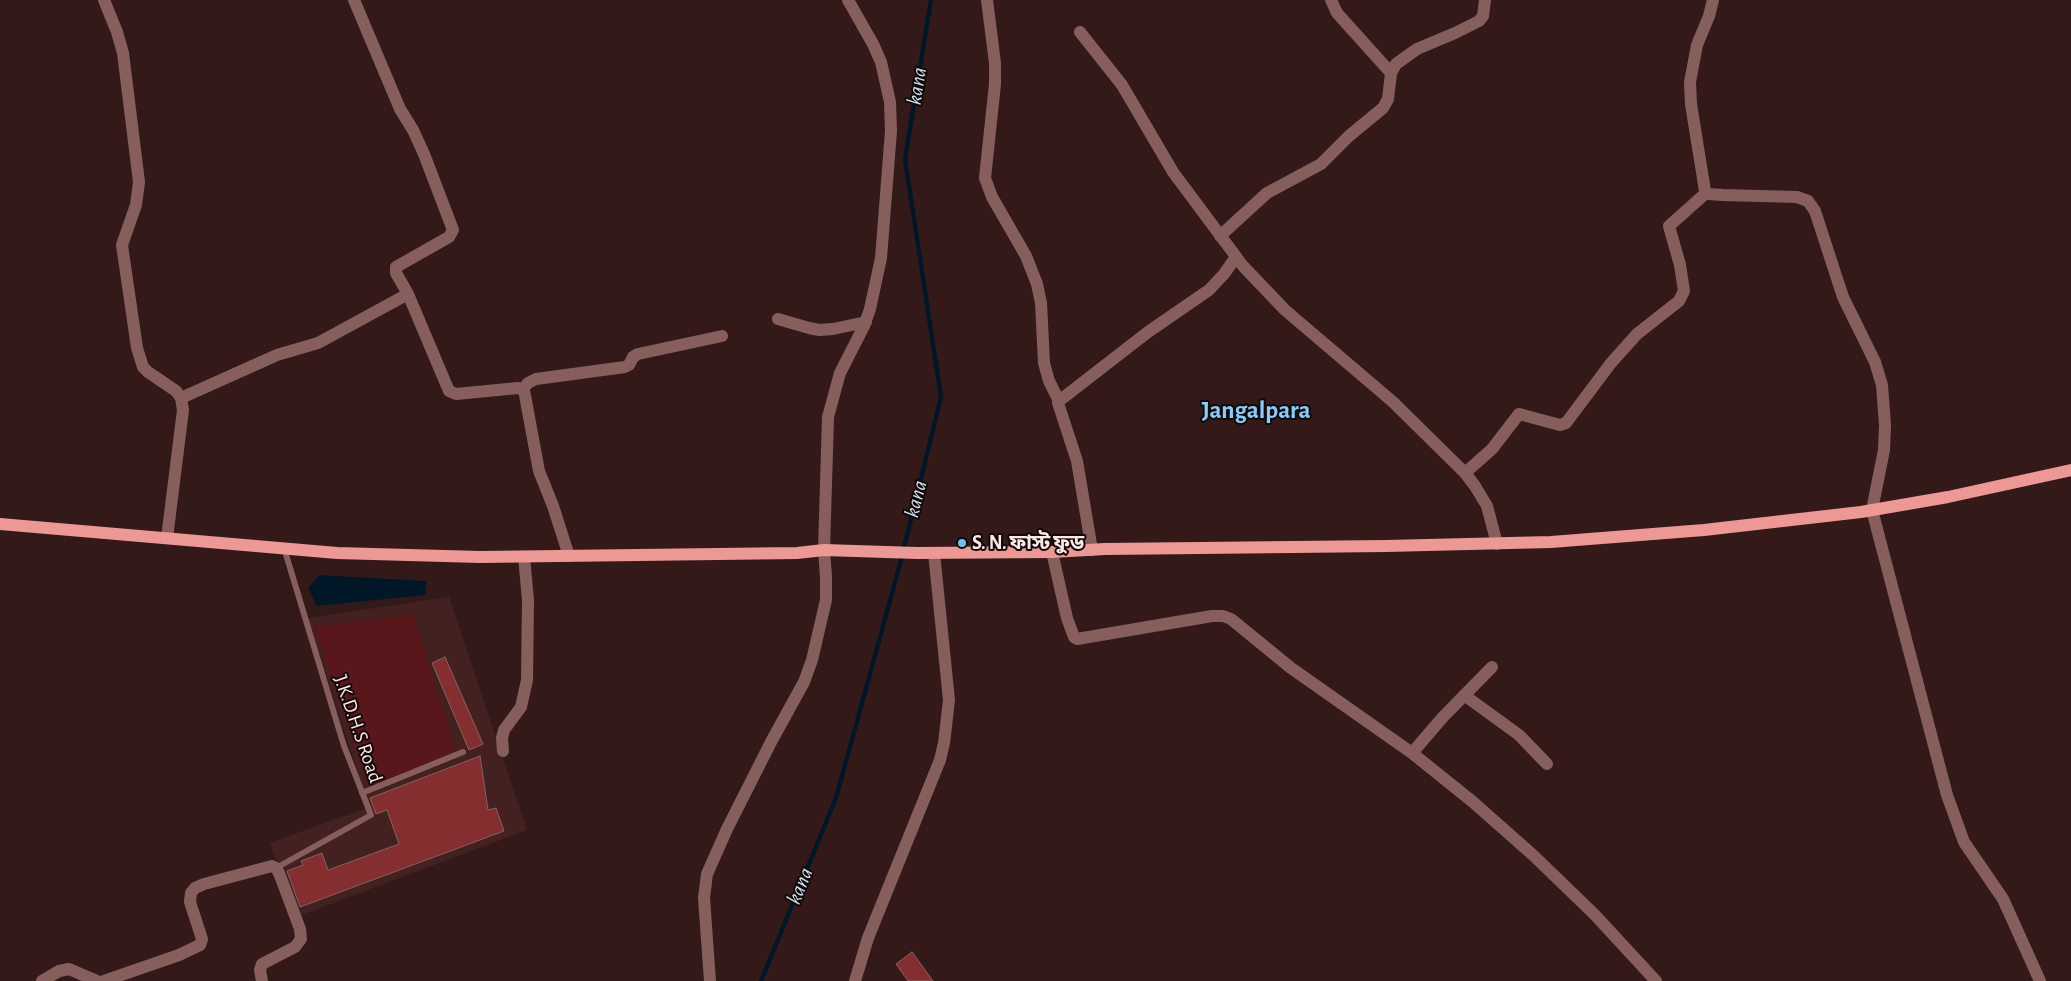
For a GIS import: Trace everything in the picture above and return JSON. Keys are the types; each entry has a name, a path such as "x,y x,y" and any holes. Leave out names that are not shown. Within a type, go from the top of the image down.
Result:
{"main road":[{"path":"0,524 373,554 569,556 797,553 824,550 917,553 1052,552 1497,544 1633,537 1779,522 1872,510 1948,497 2071,470"}],"street":[{"path":"104,0 123,53 139,182 136,205 122,245 137,348 139,358 148,372 171,388 181,398 183,410 167,538"},
{"path":"354,0 400,109 414,130 453,230 449,237 396,267 396,273 408,294 449,391 456,394 523,389 528,383 536,379 624,367 629,365 633,357 638,354 722,336"},
{"path":"710,981 704,898 707,874 727,829 808,672 826,600 824,550 828,417 840,373 866,322 875,294 881,258 892,117 885,73 873,44 848,0"},
{"path":"988,0 995,63 995,84 984,178 992,197 1026,256 1037,284 1041,303 1044,363 1049,381 1059,401 1079,472 1092,550"},
{"path":"1331,0 1337,13 1391,72"},
{"path":"1220,236 1267,193 1321,164 1349,136 1383,108 1390,93 1391,72 1396,64 1410,53 1455,34 1479,21 1483,16 1485,0"},
{"path":"1706,193 1693,119 1690,82 1697,45 1712,0"},
{"path":"1080,32 1122,85 1173,172 1236,257 1285,310 1393,402 1465,473 1487,506 1497,544"},
{"path":"1465,473 1492,449 1518,415 1560,425 1566,423 1611,364 1637,334 1681,298 1684,291 1682,278 1669,226 1706,193"},
{"path":"1706,193 1723,196 1797,197 1805,199 1812,205 1843,297 1875,362 1882,385 1884,444 1872,510 1935,752 1959,832 1969,850 2003,899 2040,981"},
{"path":"1059,401 1148,332 1209,290 1236,257"},
{"path":"181,398 276,355 318,343 408,294"},
{"path":"778,319 819,330 866,322"},
{"path":"523,389 539,471 553,506 569,556"},
{"path":"1052,552 1067,618 1072,634 1077,639 1203,618 1226,617 1248,631 1291,668 1412,753 1473,802 1534,856 1594,915 1656,981"},
{"path":"855,981 868,938 932,778 944,743 949,700 934,553"},
{"path":"503,751 502,738 504,730 520,707 527,680 528,600 524,556"},
{"path":"1412,753 1464,695 1492,668"},
{"path":"1464,695 1519,735 1547,764"},
{"path":"104,981 179,955 200,945 202,939 190,897 193,890 198,886 270,866 276,868 300,930 301,940 295,947 262,964 260,970 262,981"},
{"path":"42,981 59,970 69,969 97,981"}],"lane":[{"name":"J.K.D.H.S Road","path":"276,868 371,815 344,746 284,548"},
{"path":"362,793 463,752"}],"shaded area":[{"path":"449,597 527,830 296,917 270,843 369,807 308,618"},
{"path":"413,614 456,752 368,787 314,627"}],"water":[{"path":"319,575 427,581 425,595 317,606 308,588"}],"building":[{"path":"445,657 483,744 469,750 432,663"},
{"path":"480,756 488,810 496,808 504,831 300,907 287,871 303,865 301,861 322,853 328,870 399,844 387,810 376,814 370,798"},
{"path":"912,952 933,981 908,981 896,964"}],"waterway":[{"name":"kana","path":"761,981 836,798 900,564 941,397 905,159 931,0"}],"place":[{"name":"S. N. ফাস্ট ফুড","path":"962,543"}],"district":[{"name":"Jangalpara","path":"1256,410"}]}
